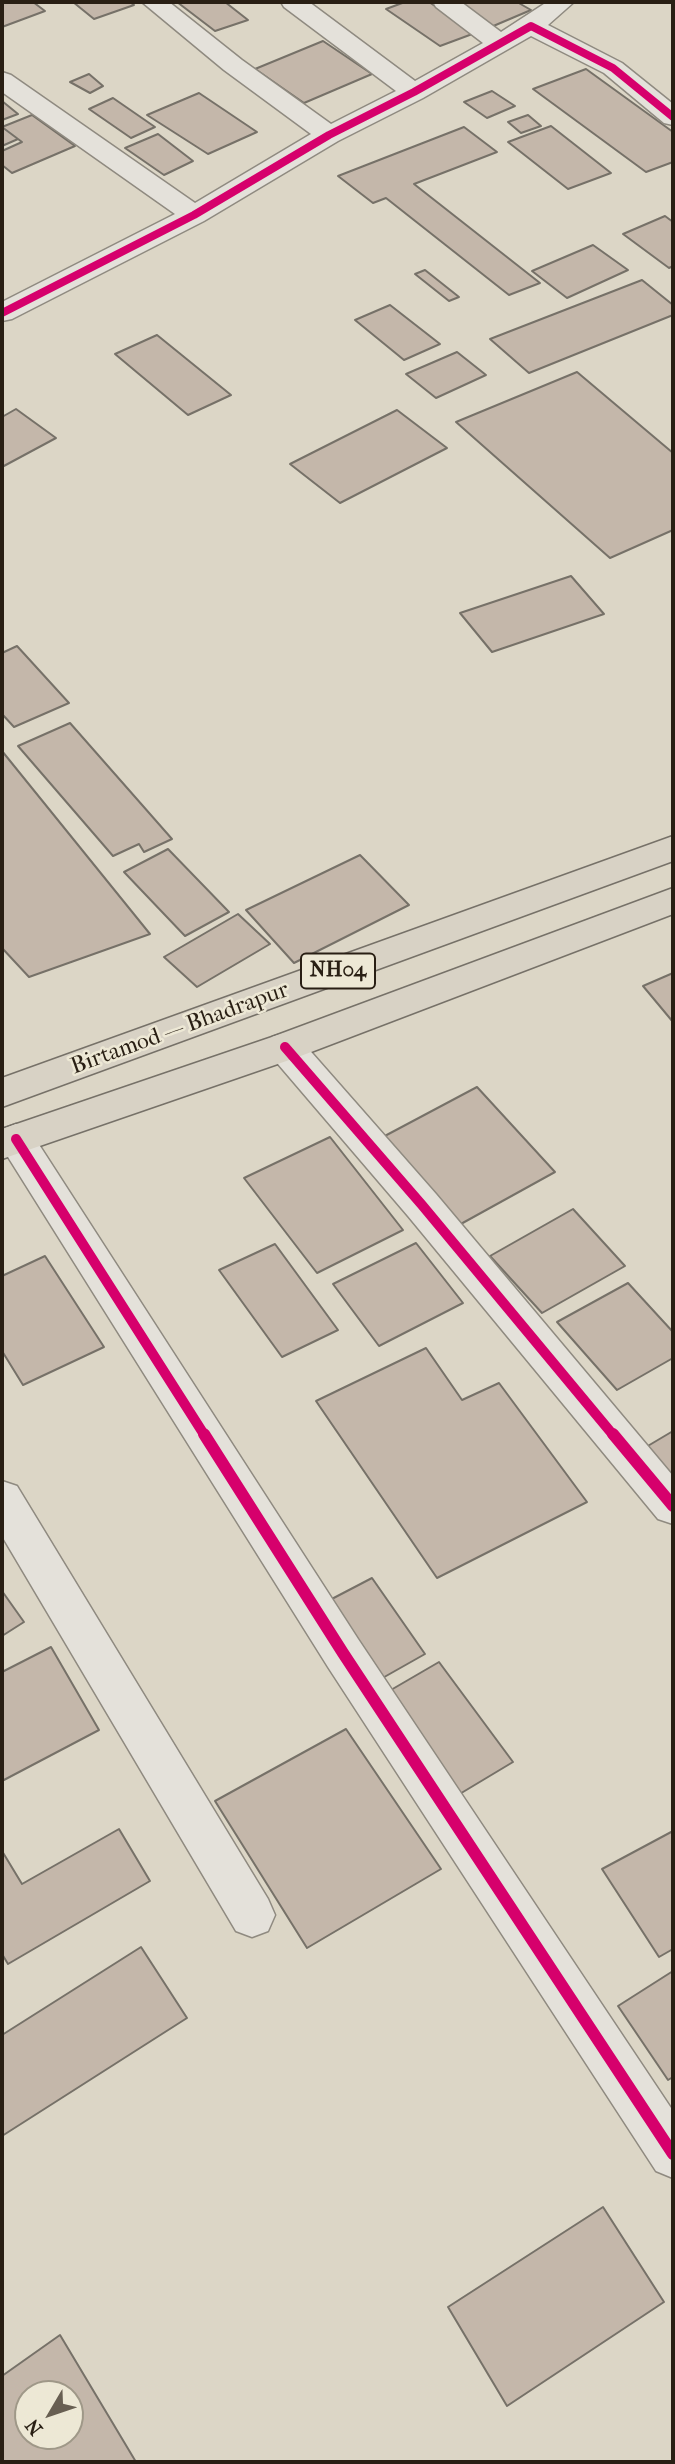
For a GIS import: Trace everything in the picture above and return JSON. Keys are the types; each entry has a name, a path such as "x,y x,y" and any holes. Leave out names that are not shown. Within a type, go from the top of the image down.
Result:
{"main road":[{"name":"Birtamod — Bhadrapur","path":"2,1093 673,848"},
{"name":"NH04","path":"9,1142 285,1047 673,901"}],"street":[{"path":"153,2 329,135"},
{"path":"292,2 414,92"},
{"path":"445,2 501,44"},
{"path":"2,313 194,215 329,135 501,44 531,26 562,2"},
{"path":"531,26 613,68 673,117"},
{"path":"2,80 194,215"},
{"path":"285,1047 431,1216 673,1506"},
{"path":"9,1142 673,2154"},
{"path":"2,1499 252,1915"}],"building":[{"path":"2,2 33,2 45,11 2,27"},
{"path":"73,2 130,2 134,5 94,19"},
{"path":"177,2 225,2 248,20 215,31"},
{"path":"405,2 429,2 475,33 440,46 386,9"},
{"path":"452,2 517,2 531,10 491,27"},
{"path":"323,41 372,74 304,103 255,69"},
{"path":"586,69 673,132 673,162 646,172 533,89"},
{"path":"89,74 103,86 90,93 70,82"},
{"path":"492,91 515,106 487,118 464,102"},
{"path":"199,93 257,132 208,154 147,115"},
{"path":"113,98 155,127 131,138 89,109"},
{"path":"2,101 18,114 2,120"},
{"path":"32,115 75,146 12,173 2,165 2,151 22,142 2,127"},
{"path":"528,115 541,126 521,133 508,122"},
{"path":"551,126 611,173 568,189 508,142"},
{"path":"2,127 18,139 2,146"},
{"path":"464,127 497,152 414,184 540,283 509,295 386,198 373,203 338,176"},
{"path":"158,134 193,161 164,175 125,148"},
{"path":"665,216 673,222 673,266 669,268 623,234"},
{"path":"593,245 628,270 567,298 532,271"},
{"path":"425,270 459,297 449,301 415,274"},
{"path":"642,280 673,305 673,315 529,373 490,339"},
{"path":"390,305 440,344 404,360 355,320"},
{"path":"157,335 231,395 188,415 115,354"},
{"path":"457,352 486,375 436,398 406,374"},
{"path":"577,372 673,453 673,530 610,558 456,422"},
{"path":"16,409 56,438 2,467 2,417"},
{"path":"397,410 447,448 340,503 290,464"},
{"path":"571,576 604,614 492,652 460,613"},
{"path":"17,646 69,703 14,727 2,714 2,653"},
{"path":"70,723 172,839 144,852 139,844 113,856 18,746"},
{"path":"2,751 150,934 29,977 2,948"},
{"path":"168,849 229,912 185,936 124,872"},
{"path":"360,855 409,905 294,963 246,910"},
{"path":"238,914 270,944 197,987 164,957"},
{"path":"673,973 673,1022 643,986"},
{"path":"477,1087 555,1172 459,1225 381,1138"},
{"path":"330,1137 403,1230 317,1273 244,1178"},
{"path":"573,1209 625,1266 542,1313 490,1256"},
{"path":"416,1243 463,1303 379,1346 333,1284"},
{"path":"275,1244 338,1330 282,1357 219,1270"},
{"path":"45,1256 104,1347 23,1385 2,1351 2,1276"},
{"path":"628,1283 673,1332 673,1358 617,1390 557,1322"},
{"path":"426,1348 462,1400 499,1383 587,1502 437,1578 316,1401"},
{"path":"673,1431 673,1487 641,1450"},
{"path":"372,1578 425,1654 379,1680 326,1602"},
{"path":"2,1591 24,1622 2,1636"},
{"path":"51,1647 99,1730 2,1781 2,1672"},
{"path":"439,1662 513,1762 458,1795 384,1694"},
{"path":"346,1729 441,1869 307,1948 215,1801"},
{"path":"119,1829 150,1881 8,1964 2,1954 2,1851 22,1884"},
{"path":"673,1831 673,1949 659,1957 602,1869"},
{"path":"141,1947 187,2018 2,2136 2,2035"},
{"path":"673,1971 673,2077 668,2080 618,2006"},
{"path":"603,2207 664,2302 507,2406 448,2307"},
{"path":"60,2335 136,2462 2,2462 2,2376"}],"cycle path":[{"path":"2,313 194,215 329,135 414,92 531,26 613,68 673,117"},
{"path":"285,1047 422,1205 673,1506"},
{"path":"16,1139 343,1653 673,2154"}]}
